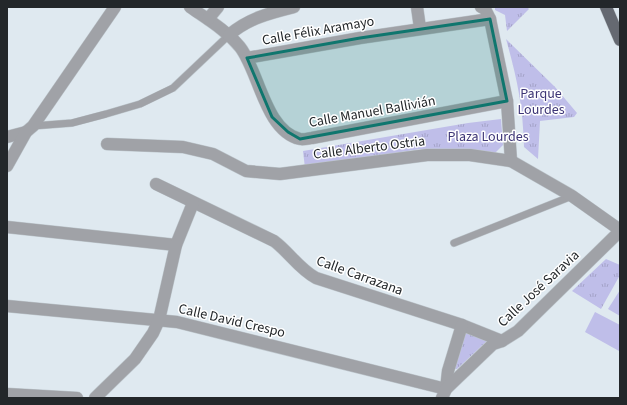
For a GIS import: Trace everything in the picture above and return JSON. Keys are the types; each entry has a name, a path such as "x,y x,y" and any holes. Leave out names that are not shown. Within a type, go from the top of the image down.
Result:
{"main road":[{"path":"606,7 620,40"}],"street":[{"path":"7,166 30,129 115,7"},
{"name":"Calle Manuel Ballivián","path":"190,7 229,34 247,58 272,117 288,132 300,139 320,137 507,101"},
{"path":"208,19 218,7"},
{"path":"229,34 241,24 255,18 294,7"},
{"path":"417,7 420,28"},
{"path":"482,7 485,9 490,19 507,101 511,160"},
{"name":"Calle Félix Aramayo","path":"247,58 420,28 490,19"},
{"path":"7,138 30,129"},
{"name":"Calle Alberto Ostria","path":"107,144 184,147 213,154 246,170 260,173 280,174 427,154 470,154 511,160 572,196 620,230"},
{"name":"Calle Carrazana","path":"156,184 193,203 274,240 289,253 302,268 316,278 462,325 502,341"},
{"path":"95,398 135,360 153,333 159,320 176,245 193,203"},
{"path":"7,227 176,245"},
{"name":"Calle José Saravia","path":"444,393 492,344 502,341 518,331 620,230"},
{"name":"Calle David Crespo","path":"7,306 197,325 444,393"},
{"path":"444,393 448,371 462,325"},
{"path":"7,394 77,398"}],"lane":[{"path":"30,129 72,123 140,104 173,88 229,34"},
{"path":"454,243 572,196"}],"highlighted area":[{"path":"490,19 507,101 300,139 288,132 272,117 247,58 360,38"}],"green space":[{"path":"495,7 527,7 529,9 507,31 505,15 495,10"},
{"name":"Parque Lourdes","path":"506,39 555,87 577,113 574,117 540,121 538,159 524,147 519,92"},
{"name":"Plaza Lourdes","path":"501,119 503,145 495,153 477,150 420,149 305,168 303,151 468,123"},
{"path":"606,259 620,265 620,275 601,309 572,291"},
{"path":"620,290 620,316 608,309"},
{"path":"595,312 620,325 619,351 585,332"},
{"path":"464,332 488,340 457,369 454,369"}]}
